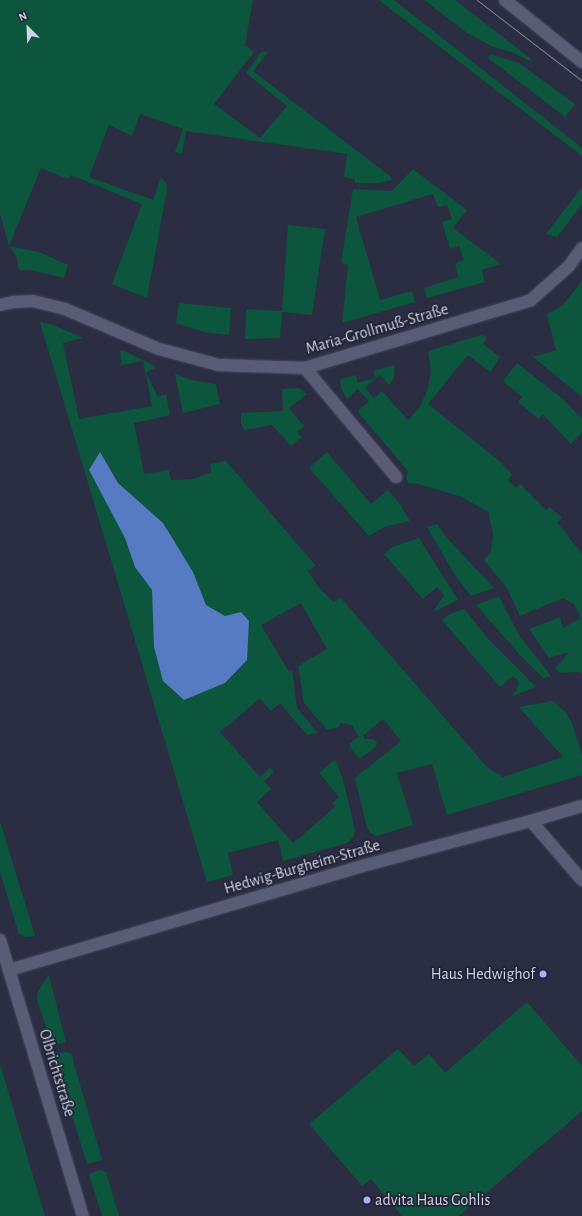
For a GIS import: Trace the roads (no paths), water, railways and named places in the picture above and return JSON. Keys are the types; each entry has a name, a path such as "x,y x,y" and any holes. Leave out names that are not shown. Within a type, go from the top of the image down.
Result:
{"street":[{"path":"505,0 582,62"},
{"name":"Maria-Grollmuß-Straße","path":"0,305 13,302 33,301 65,309 159,350 219,365 305,368 531,300 569,266 582,248"},
{"path":"305,368 396,477"},
{"name":"Hedwig-Burgheim-Straße","path":"9,970 370,864 531,822 582,806"},
{"path":"531,822 582,880"},
{"name":"Olbrichtstraße","path":"0,940 2,952 9,970 83,1216"}],"water":[{"path":"100,452 118,483 163,523 193,572 206,605 225,616 241,612 249,621 247,660 225,683 184,700 163,681 154,647 152,590 135,567 125,538 89,470"}],"tram line":[{"path":"477,0 582,81"}],"place":[{"name":"Haus Hedwighof","path":"543,974"},
{"name":"advita Haus Gohlis","path":"367,1200"}]}
